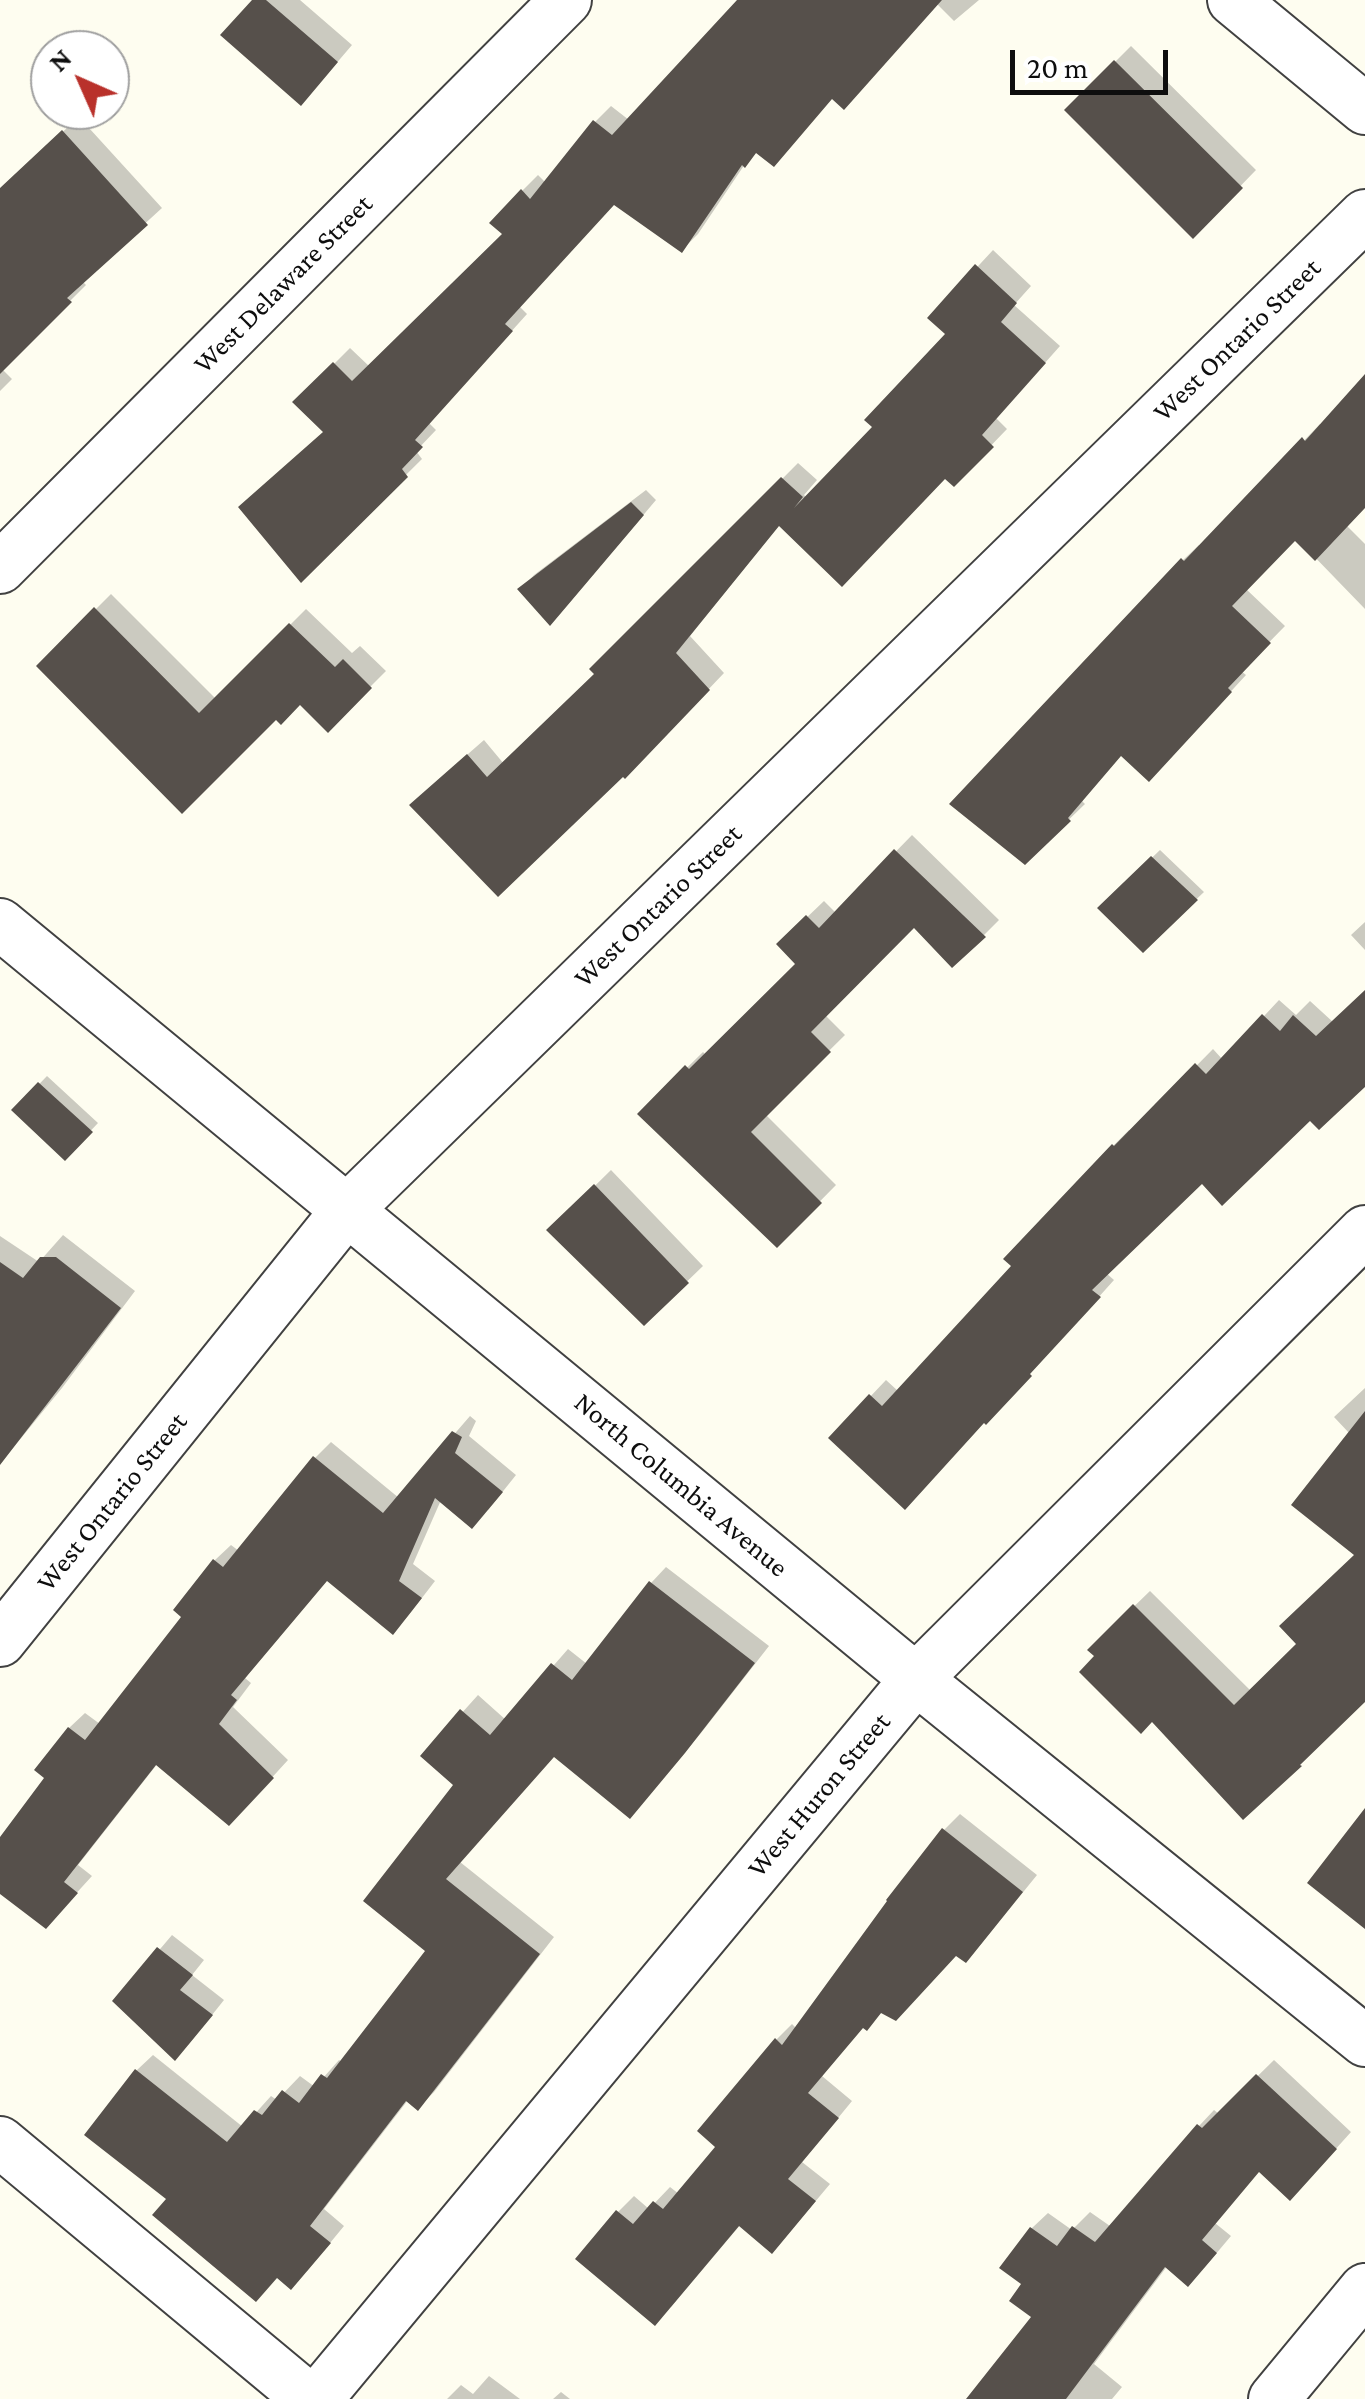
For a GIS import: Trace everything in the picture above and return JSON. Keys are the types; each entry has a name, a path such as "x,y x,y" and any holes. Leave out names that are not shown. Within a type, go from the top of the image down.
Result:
{"street":[{"name":"West Delaware Street","path":"0,568 566,0"},
{"path":"1233,0 1365,109"},
{"name":"West Ontario Street","path":"0,1642 347,1210 1365,215"},
{"name":"North Columbia Avenue","path":"0,924 916,1679 1365,2041"},
{"name":"West Huron Street","path":"313,2399 916,1679 1365,1231"},
{"path":"0,2142 313,2399"},
{"path":"1274,2399 1365,2289"}],"building":[{"path":"252,0 266,0 338,62 301,106 220,35"},
{"path":"737,0 942,0 844,110 832,99 774,167 756,153 745,168 742,165 682,253 614,205 505,324 513,331 415,440 423,447 402,469 408,477 301,583 238,507 323,432 292,402 333,362 352,381 502,234 489,223 521,189 530,199 593,120 612,135"},
{"path":"1114,60 1243,188 1193,239 1064,110"},
{"path":"62,130 148,225 67,298 72,302 0,374 0,188"},
{"path":"975,264 1017,303 1001,322 1046,363 982,435 994,447 954,487 945,479 842,587 779,526 676,653 710,690 625,779 498,897 409,805 467,754 487,777 594,674 589,669 781,477 803,497 794,508 872,427 864,420 945,334 927,318"},
{"path":"1365,374 1365,508 1315,561 1295,541 1232,606 1271,643 1228,688 1232,692 1149,782 1121,756 1068,818 1071,821 1025,865 949,804 1181,558 1184,561 1302,437 1305,441"},
{"path":"631,502 644,515 550,626 517,589"},
{"path":"94,607 199,713 289,623 335,667 343,659 372,688 328,733 300,705 281,725 276,720 182,814 36,666"},
{"path":"894,849 986,937 952,968 914,928 811,1032 831,1052 751,1132 822,1203 777,1248 637,1114 685,1065 689,1069 795,964 776,944 806,915 819,928"},
{"path":"1151,856 1198,900 1143,953 1097,908"},
{"path":"1365,990 1365,1087 1319,1130 1310,1121 1222,1206 1202,1184 1092,1290 1101,1297 905,1510 828,1438 869,1394 882,1406 1011,1266 1003,1259 1195,1063 1206,1074 1262,1014 1280,1031 1293,1015 1316,1036"},
{"path":"38,1082 93,1132 65,1161 11,1110"},
{"path":"594,1184 689,1283 644,1326 546,1230"},
{"path":"40,1257 56,1257 121,1308 0,1465 0,1262 23,1278"},
{"path":"1365,1411 1365,1702 1243,1820 1152,1722 1141,1734 1079,1672 1094,1656 1087,1650 1133,1604 1234,1705 1296,1644 1279,1626 1354,1555 1291,1505"},
{"path":"452,1431 462,1437 455,1453 503,1492 472,1529 435,1498 399,1581 422,1598 393,1635 327,1581 231,1695 237,1700 219,1724 274,1778 229,1826 156,1765 64,1882 78,1893 46,1929 0,1894 0,1837 44,1778 34,1770 68,1727 85,1740 181,1617 173,1610 213,1559 223,1567 313,1456 383,1513"},
{"path":"649,1581 755,1663 630,1819 554,1757 446,1879 540,1954 418,2111 406,2101 310,2226 331,2243 291,2290 277,2278 256,2302 152,2215 166,2199 84,2135 135,2069 227,2142 254,2110 262,2115 282,2090 299,2103 321,2074 327,2078 425,1951 363,1901 453,1785 420,1756 460,1709 490,1735 551,1663 572,1680"},
{"path":"1365,1808 1365,1929 1307,1883"},
{"path":"942,1828 1023,1892 966,1963 956,1956 896,2021 881,2013 867,2031 863,2028 808,2093 839,2118 788,2179 816,2201 772,2254 739,2226 655,2326 575,2259 616,2210 633,2224 653,2201 663,2209 715,2147 697,2131 775,2038 782,2045"},
{"path":"157,1947 193,1975 180,1990 213,2015 175,2061 112,2001"},
{"path":"1256,2074 1337,2149 1290,2201 1259,2172 1202,2240 1217,2253 1188,2287 1165,2267 1066,2399 966,2399 1031,2317 1009,2301 1021,2284 999,2268 1030,2227 1057,2246 1072,2226 1095,2242 1197,2124 1202,2128"}]}
